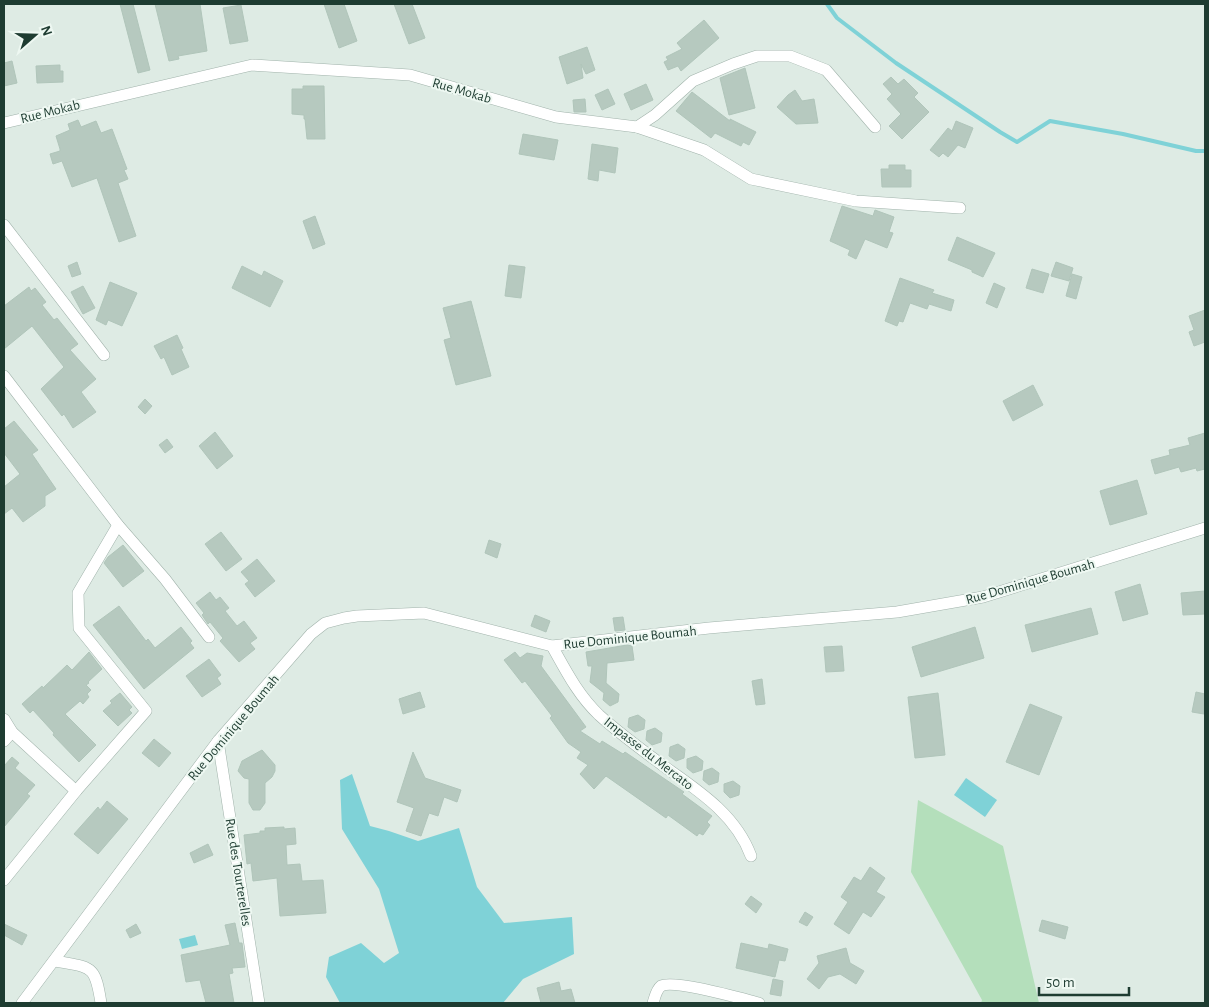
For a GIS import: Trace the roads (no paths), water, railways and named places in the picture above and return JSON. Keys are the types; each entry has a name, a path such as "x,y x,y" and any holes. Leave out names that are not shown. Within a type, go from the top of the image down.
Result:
{"street":[{"path":"638,127 656,114 693,81 757,56 790,56 826,70 875,126"},
{"name":"Rue Mokab","path":"4,123 108,97 252,65 410,75 556,117 638,127 704,150 751,179 856,201 960,208"},
{"path":"4,225 104,355"},
{"path":"4,376 118,525 165,579 210,637"},
{"path":"4,880 76,791 146,711 79,628 78,593 118,525"},
{"name":"Rue Dominique Boumah","path":"22,1003 218,741 311,634 325,623 357,616 424,613 552,646 709,628 897,612 983,597 1205,528"},
{"name":"Impasse du Mercato","path":"552,646 577,691 598,714 716,806 737,830 751,856"},
{"path":"4,719 12,732 76,791"},
{"path":"4,741 12,732"},
{"name":"Rue des Tourterelles","path":"218,741 259,1003"},
{"path":"55,961 84,967 93,972 98,980 101,1003"},
{"path":"653,1003 657,990 668,984 686,986 759,1003"}],"water":[{"path":"352,774 370,826 418,841 459,828 477,887 504,923 572,917 574,954 523,979 503,1003 340,1003 326,977 329,957 361,943 384,963 399,953 379,889 342,829 340,780"},
{"path":"966,778 997,800 985,817 954,795"},
{"path":"195,935 198,945 182,949 179,939"}],"waterway":[{"path":"827,4 837,18 896,63 1017,142 1050,121 1123,134 1196,151 1205,151"}]}
